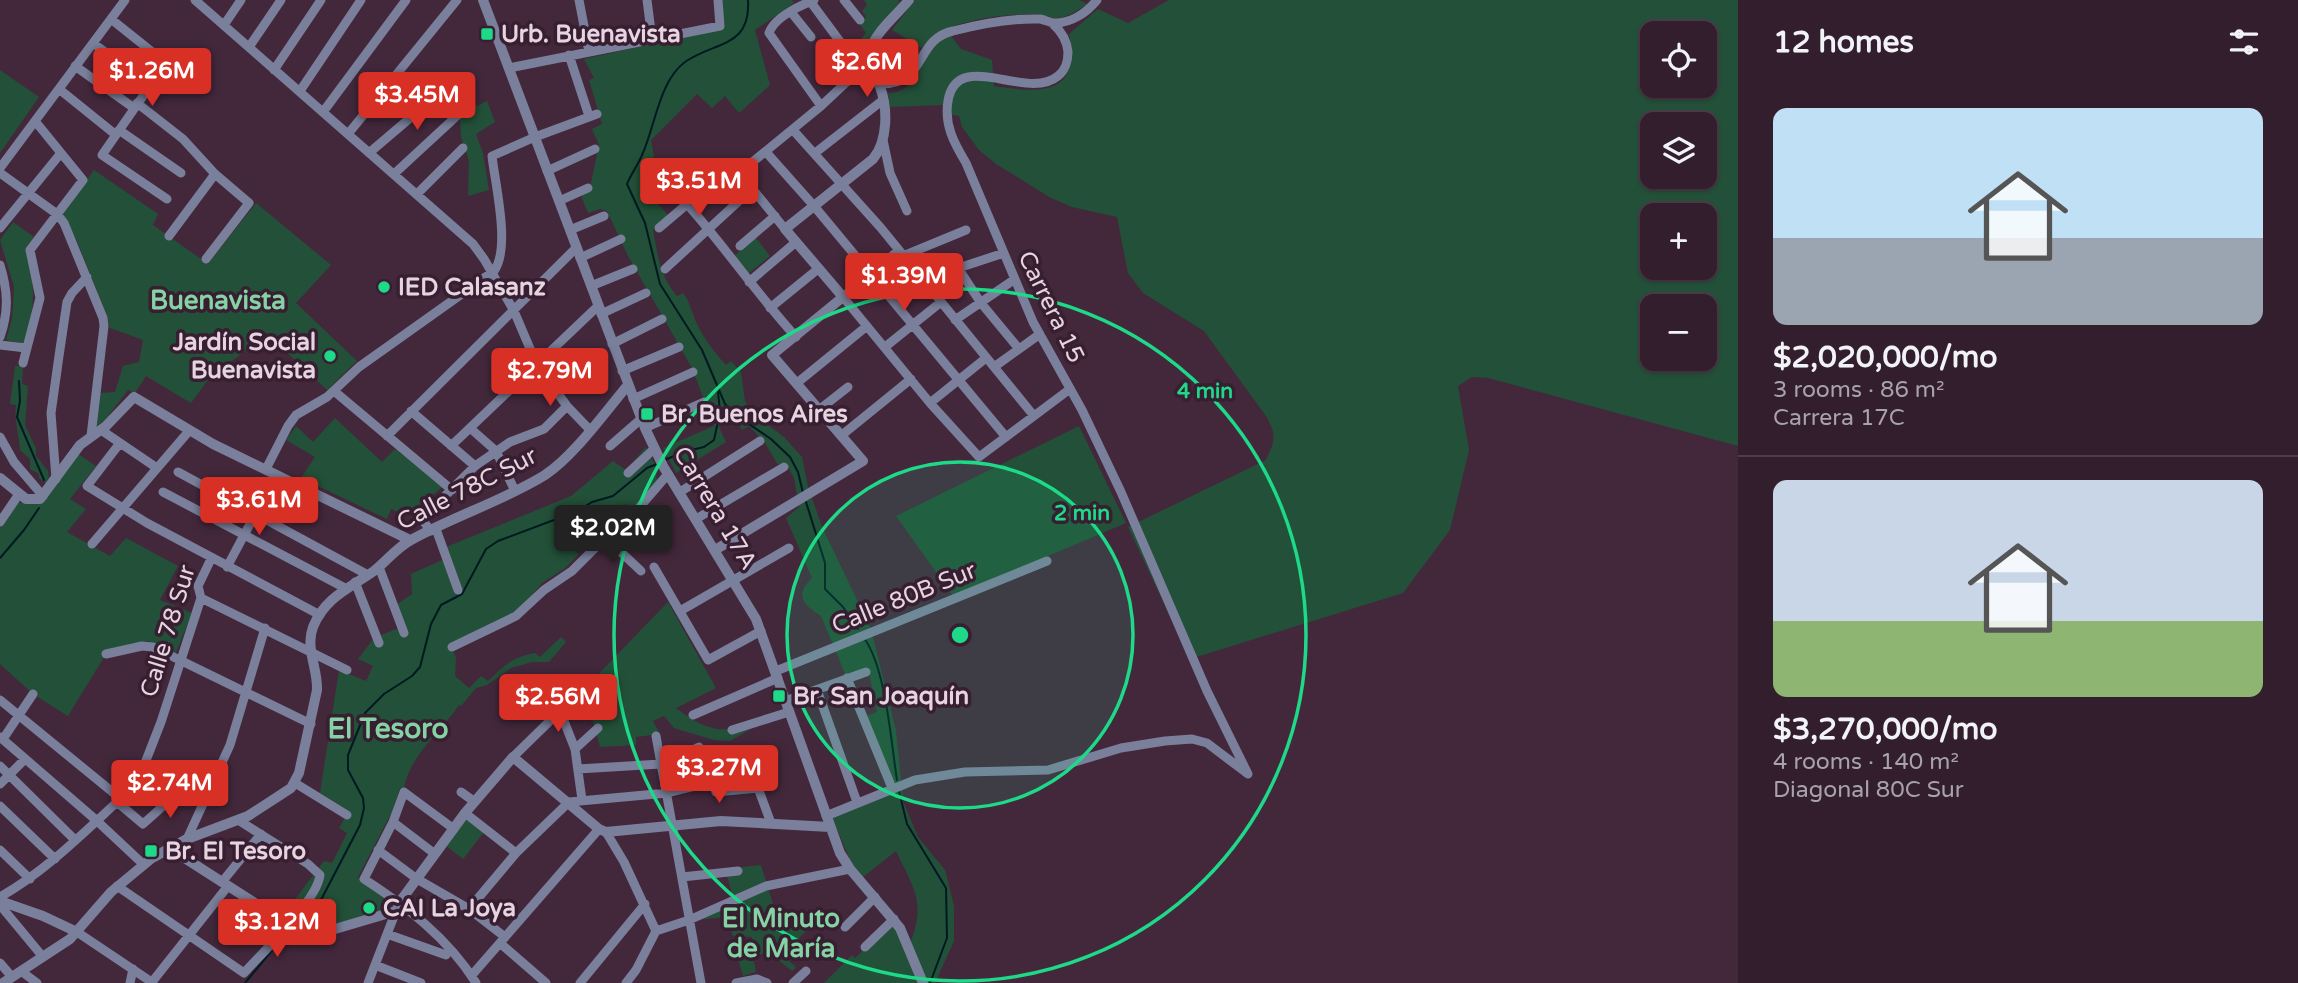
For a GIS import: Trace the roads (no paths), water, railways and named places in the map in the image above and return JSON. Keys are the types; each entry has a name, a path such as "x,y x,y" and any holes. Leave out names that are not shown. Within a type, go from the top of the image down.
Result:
{"street":[{"path":"0,168 125,0"},
{"path":"196,0 462,233 492,273 537,365 589,429"},
{"path":"224,25 241,0"},
{"path":"249,47 281,0"},
{"path":"274,70 321,0"},
{"path":"300,91 361,0"},
{"path":"323,112 406,0"},
{"path":"348,134 457,0"},
{"name":"Carrera 17A","path":"483,0 643,424 661,461 761,631 840,853 850,869 894,919 923,983"},
{"path":"579,0 589,52"},
{"path":"647,0 652,39"},
{"path":"509,68 720,26 718,0"},
{"path":"844,0 860,20"},
{"path":"723,174 766,152 847,82 869,61 876,39 909,0"},
{"path":"879,84 894,85 907,78 914,72 934,39 945,33 993,23 1025,20 1045,20 1053,24 1083,14 1097,0"},
{"path":"821,106 769,33 771,28 791,12 812,1 847,51"},
{"path":"791,12 811,37"},
{"path":"111,19 166,65 102,155 167,199"},
{"name":"Carrera 15","path":"892,788 915,780 965,772 1048,770 1121,748 1192,740 1207,743 1248,774 1207,691 1135,522 1070,388 1040,334 966,163 952,138 948,123 948,104 954,86 970,76 1027,85 1053,79 1064,68 1068,53 1062,34 1053,24"},
{"path":"93,43 150,85"},
{"path":"266,469 290,421 296,415 334,391 359,367 492,273 499,262 501,246 492,156 593,115 569,55"},
{"path":"827,56 847,82"},
{"path":"869,61 883,100 883,140 890,173 907,211"},
{"path":"75,66 183,139 215,174 249,203 206,259"},
{"path":"369,153 450,84"},
{"path":"58,89 117,133 181,173"},
{"path":"815,153 883,100"},
{"path":"394,174 460,113"},
{"path":"23,363 40,298 30,253 83,180 35,121"},
{"path":"793,130 843,183 1034,416"},
{"path":"785,229 873,159 883,140"},
{"path":"417,194 463,148"},
{"path":"547,171 595,149"},
{"path":"766,152 1006,438"},
{"path":"0,228 61,153"},
{"path":"736,169 930,403 979,457 1070,388"},
{"path":"0,173 57,215 68,231 87,277 104,326 96,433"},
{"path":"169,236 215,174"},
{"path":"559,201 588,188"},
{"path":"659,228 706,188"},
{"path":"665,269 752,189"},
{"path":"687,204 796,337"},
{"path":"570,230 604,216"},
{"path":"740,246 775,216"},
{"path":"715,550 863,461 772,355 871,274 901,254 966,230"},
{"path":"387,436 513,312 578,253 621,239"},
{"path":"749,282 796,242"},
{"path":"922,280 1004,253"},
{"path":"0,265 7,293 4,326 0,337"},
{"path":"958,268 981,303 1019,349"},
{"path":"590,286 633,269"},
{"path":"770,308 818,269"},
{"path":"56,479 51,412 67,302 87,277"},
{"path":"955,320 1015,279"},
{"path":"451,446 599,310 646,293"},
{"path":"886,347 941,302"},
{"path":"612,344 662,319"},
{"path":"797,383 867,326"},
{"path":"994,367 1040,334"},
{"path":"0,345 26,348"},
{"path":"622,371 679,347"},
{"path":"930,403 986,358"},
{"path":"633,399 693,372"},
{"path":"842,435 911,379"},
{"name":"Calle 78C Sur","path":"295,783 311,724 317,684 311,634 320,615 350,585 368,575 410,540 515,491 555,467 628,385"},
{"path":"820,409 848,387"},
{"path":"334,391 452,490"},
{"path":"0,478 19,495 37,500 43,496 80,446 134,397 189,431 410,540"},
{"path":"610,446 643,424 704,402"},
{"path":"458,590 433,530 419,517 452,490 475,466 510,442 544,429 568,406"},
{"path":"411,411 475,466"},
{"path":"470,428 496,451 515,491"},
{"path":"92,544 189,431"},
{"path":"96,433 121,443 157,468"},
{"path":"0,437 13,462 43,496"},
{"path":"680,492 760,441"},
{"path":"121,443 88,486 211,559 320,615"},
{"path":"628,473 661,461"},
{"path":"452,647 516,616 626,523 661,461"},
{"path":"696,519 784,467"},
{"path":"178,472 368,575"},
{"path":"163,492 350,585 379,643"},
{"name":"Calle 78 Sur","path":"227,567 266,494"},
{"path":"0,522 19,495"},
{"path":"606,538 641,570"},
{"path":"680,611 789,548"},
{"name":"Calle 78 Sur","path":"0,901 55,859 138,781 161,722 201,598 198,586 211,559"},
{"name":"Calle 80B Sur","path":"693,715 777,674 1047,561"},
{"path":"379,566 404,632"},
{"path":"654,567 708,660 761,631"},
{"path":"201,598 347,670"},
{"path":"187,839 230,745 265,628"},
{"path":"106,654 147,646 311,724"},
{"path":"732,730 817,690 866,672"},
{"path":"826,816 892,788 847,678"},
{"path":"368,983 398,907 416,878 465,813 513,757 560,711 578,689"},
{"path":"817,690 857,802"},
{"path":"33,694 2,738 143,864"},
{"path":"0,701 119,800 143,824 162,807 169,794"},
{"path":"560,711 575,749 582,800"},
{"path":"575,749 598,728"},
{"path":"656,736 701,983"},
{"path":"578,769 661,764 699,747 714,787"},
{"path":"513,757 603,831 624,862 656,931"},
{"path":"0,784 26,759"},
{"path":"0,766 75,840"},
{"path":"12,977 66,942 117,886 143,864 187,839 238,820 286,793 295,783 347,815"},
{"path":"469,909 516,853 569,802 714,787 758,788 771,823"},
{"path":"454,828 404,792 393,821 363,879 432,930 474,979 502,940 603,831 721,821 830,827"},
{"path":"461,792 475,802"},
{"path":"0,806 55,859"},
{"path":"465,813 516,853"},
{"path":"117,886 244,972 292,927 320,882 320,875 309,864 238,820"},
{"path":"393,821 435,854"},
{"path":"0,901 43,916 77,932 153,983 261,834"},
{"path":"169,848 292,927 308,934 318,934 398,907"},
{"path":"0,850 30,879"},
{"path":"379,850 416,878 469,909 546,983"},
{"path":"626,983 636,970 656,931 689,920 766,886 850,869"},
{"path":"682,877 738,872"},
{"path":"845,927 875,897"},
{"path":"0,901 43,957"},
{"path":"580,983 645,904"},
{"path":"865,947 894,919"},
{"path":"387,934 446,954"},
{"path":"0,963 12,977 37,983"},
{"path":"375,965 421,983"},
{"path":"130,983 133,969"},
{"path":"793,983 806,971"},
{"path":"736,983 763,981"}],"waterway":[{"path":"748,0 744,27 737,35 696,55 676,70 663,92 647,144 627,184 645,223 660,284 702,350 725,404 790,457 798,472 803,493"},
{"path":"19,381 20,401 17,417 44,480"},
{"path":"665,460 704,447 714,440 720,412 718,392"},
{"path":"297,926 322,898 360,825 363,798 348,770 348,755 365,713 384,694 412,676 420,667 431,624 441,605 462,594 486,549 498,541 613,496 647,468 657,464"},
{"path":"806,502 825,563 825,589 843,607 858,629"},
{"path":"0,558 39,508"},
{"path":"864,638 878,667 883,686 897,780"},
{"path":"899,791 907,824 946,888 947,938 930,983"},
{"path":"279,942 291,932"},
{"path":"245,983 273,949"}],"place":[{"name":"Urb. Buenavista","path":"487,34"},
{"name":"IED Calasanz","path":"384,287"},
{"name":"Jardín Social Buenavista","path":"330,356"},
{"name":"Br. Buenos Aires","path":"647,414"},
{"name":"Br. San Joaquín","path":"779,696"},
{"name":"Br. El Tesoro","path":"151,851"},
{"name":"CAI La Joya","path":"369,908"}],"district":[{"name":"Buenavista","path":"218,300"},
{"name":"El Tesoro","path":"388,729"},
{"name":"El Minuto de María","path":"781,933"}]}
